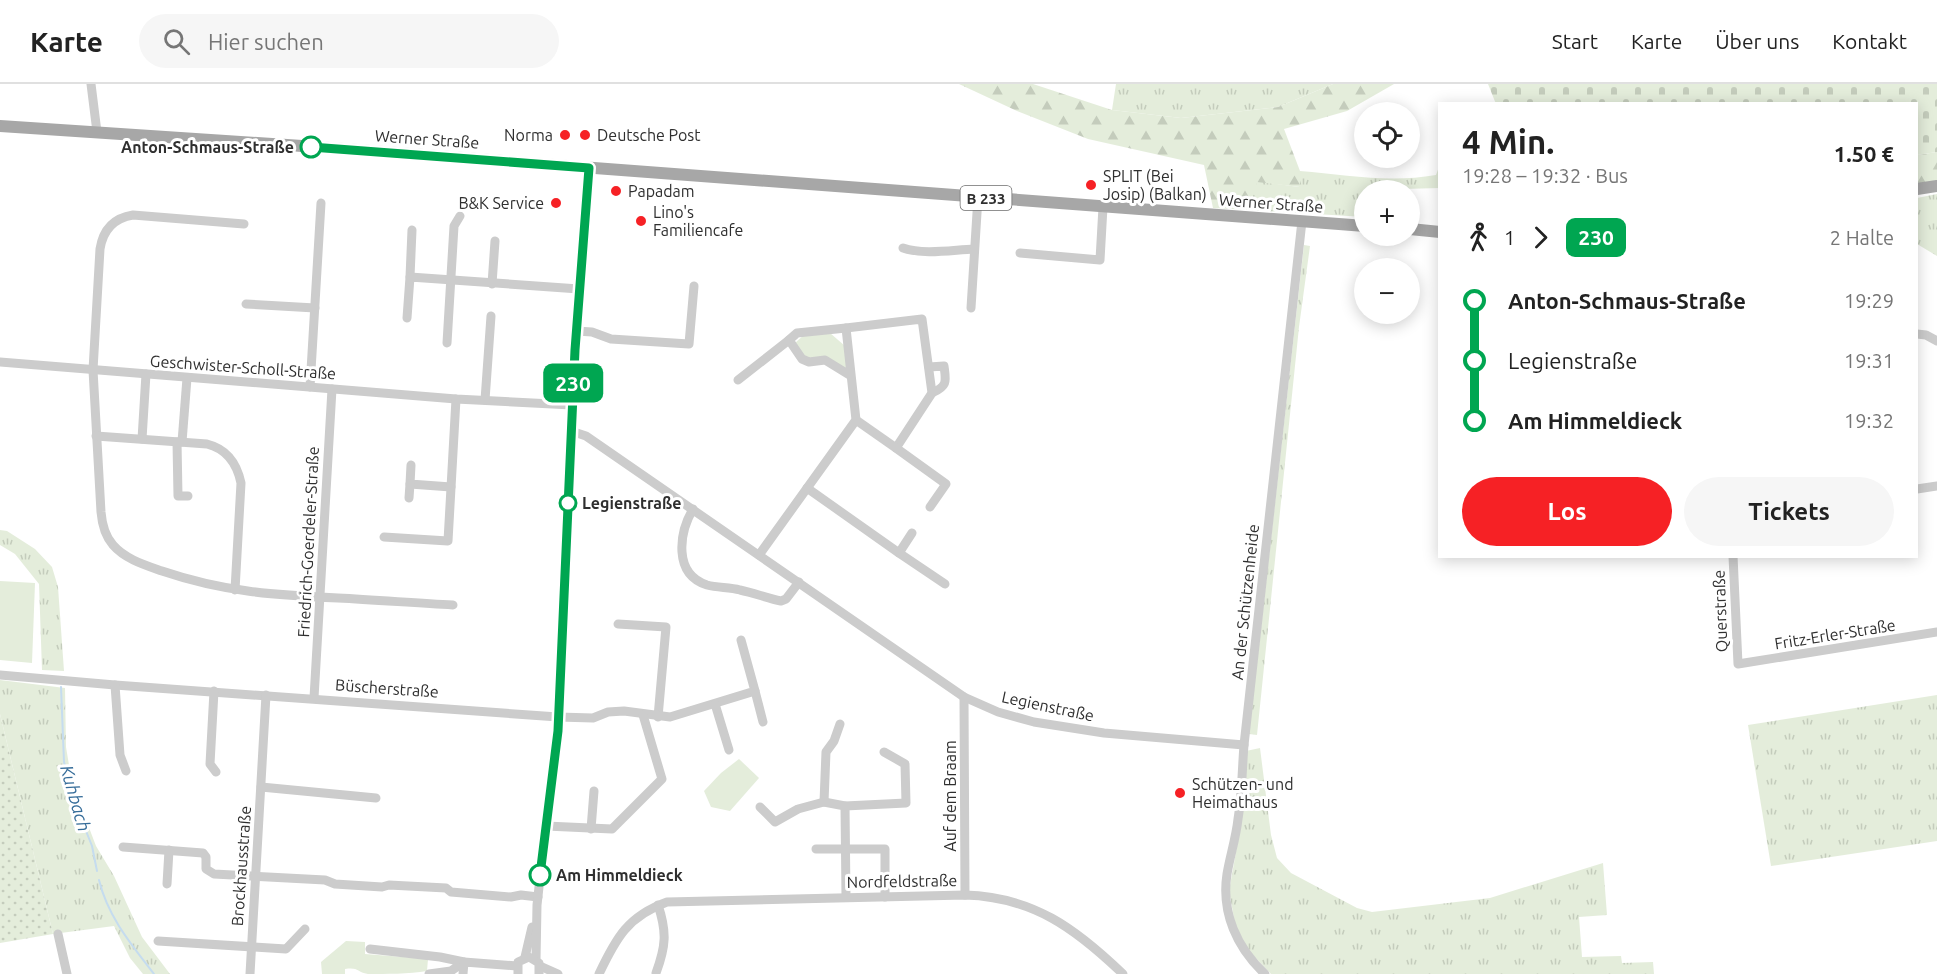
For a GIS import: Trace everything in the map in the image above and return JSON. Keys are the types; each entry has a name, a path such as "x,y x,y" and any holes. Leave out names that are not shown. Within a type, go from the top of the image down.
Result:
{"main road":[{"name":"Werner Straße","path":"0,126 1354,225"},
{"path":"1918,189 1937,186"},
{"path":"1420,230 1438,232"}],"street":[{"path":"91,84 97,132"},
{"path":"538,967 536,920 558,717 576,331 589,168"},
{"path":"971,308 978,197"},
{"path":"310,387 321,203"},
{"path":"1020,253 1100,260 1103,207"},
{"path":"244,224 133,215 111,224 102,239 93,370 102,524 112,545 130,558 156,569 235,590 272,595 453,605"},
{"path":"447,343 454,226 460,216"},
{"name":"An der Schützenheide","path":"1265,974 1251,961 1232,930 1225,894 1238,819 1244,745 1302,221"},
{"path":"407,318 412,230"},
{"path":"492,284 495,241"},
{"path":"903,248 931,251 974,249"},
{"path":"410,277 579,289"},
{"path":"576,331 592,332 611,339 689,344 694,286"},
{"path":"246,304 315,308"},
{"path":"484,400 491,315"},
{"path":"738,380 797,333 922,319 932,393"},
{"path":"759,555 855,420 846,328"},
{"path":"1918,334 1926,335 1937,341"},
{"path":"789,340 802,359 809,362 825,360 851,376"},
{"name":"Geschwister-Scholl-Straße","path":"0,362 456,399 572,405"},
{"path":"896,448 932,393 941,389 946,381 944,366 929,368"},
{"path":"142,439 146,374"},
{"path":"187,378 180,442 178,496 188,496"},
{"name":"Friedrich-Goerdeler-Straße","path":"314,698 332,389"},
{"path":"384,537 448,541 456,399"},
{"path":"855,420 946,484 930,507"},
{"name":"Legienstraße","path":"571,431 583,433 964,697 998,712 1034,722 1104,733 1244,745"},
{"path":"96,436 214,446 226,454 238,470 241,492 235,590"},
{"path":"409,498 411,465"},
{"path":"410,484 451,487"},
{"path":"1918,489 1937,486"},
{"path":"807,488 945,584"},
{"path":"693,509 684,527 681,551 687,569 696,580 781,601 786,599 799,582"},
{"path":"899,553 912,533"},
{"name":"Querstraße","path":"1733,558 1738,664"},
{"path":"618,624 666,627 658,717"},
{"name":"Fritz-Erler-Straße","path":"1738,664 1937,633"},
{"path":"741,640 763,722"},
{"name":"Büscherstraße","path":"0,675 593,718 608,712 624,711 670,717 755,691"},
{"path":"115,685 120,755 126,771"},
{"path":"214,691 210,764 216,772"},
{"name":"Brockhausstraße","path":"250,974 266,695"},
{"name":"Auf dem Braam","path":"964,697 965,895"},
{"path":"715,704 729,750"},
{"path":"546,826 612,829 662,779 643,715"},
{"path":"824,802 826,752 834,741 840,724"},
{"path":"760,807 775,822 798,809 824,802 845,806 906,803 905,764 884,752"},
{"name":"Brockhausstraße","path":"261,787 376,798"},
{"path":"591,829 594,791"},
{"path":"845,806 846,897"},
{"path":"123,847 203,853 206,857 206,869 211,874 325,880 335,884 382,887 388,885 446,888 451,892 538,897"},
{"path":"816,849 885,849 885,897"},
{"path":"167,884 169,850"},
{"name":"Nordfeldstraße","path":"599,974 623,929 639,915 658,905 676,901 965,895 1001,898 1035,909 1073,931 1123,974"},
{"path":"656,973 663,954 664,925 658,905"},
{"path":"370,949 440,957 518,970 518,962 525,957 536,920"},
{"name":"Brockhausstraße","path":"158,941 286,949 305,929"},
{"path":"58,934 67,974"},
{"path":"440,957 434,973 451,971 464,962"},
{"path":"525,957 538,967 558,974"},
{"path":"463,974 464,962"}],"green space":[{"path":"959,84 1033,84 1112,110 1181,118 1278,107 1333,84 1394,84 1363,102 1354,102 1354,107 1347,111 1284,129 1300,171 1300,187 1257,182 1249,210 1213,208 1204,165 1088,139 1017,111"},
{"path":"1116,84 1333,84 1278,107 1181,118 1112,110"},
{"path":"1488,84 1937,84 1937,152 1918,155 1918,102 1495,102"},
{"path":"1937,152 1937,182 1918,186 1918,155"},
{"path":"1438,170 1438,188 1420,189 1420,180 1354,180 1354,216 1249,210 1256,181 1299,187 1300,171 1368,178 1436,175"},
{"path":"1937,194 1937,256 1918,245 1918,198"},
{"path":"1304,245 1310,246 1299,327 1257,735 1249,734"},
{"path":"830,333 845,346 848,369 809,360 795,343 804,335"},
{"path":"0,530 7,531 35,549 52,567 58,587 64,671 42,670 39,584 15,554 0,545"},
{"path":"0,581 35,583 32,663 0,660"},
{"path":"0,680 65,688 66,747 72,783 96,846 114,876 142,937 170,974 143,974 130,958 114,926 53,934 0,714"},
{"path":"1937,695 1937,841 1771,866 1748,725"},
{"path":"0,714 53,934 0,943"},
{"path":"1260,748 1271,835 1277,858 1291,873 1357,908 1372,912 1490,898 1603,863 1607,915 1579,917 1582,957 1621,956 1622,963 1653,962 1654,974 1271,974 1250,952 1236,929 1229,891 1241,824 1246,751"},
{"path":"739,759 759,778 730,811 711,807 704,791 721,773"},
{"path":"346,941 365,942 365,954 428,959 427,971 368,974 355,969 345,969 345,974 322,974 321,962"}],"waterway":[{"name":"Kuhbach","path":"61,687 64,762 76,806 92,846 97,871"},
{"name":"Kuhbach","path":"99,880 114,918 154,974"}],"bus line":[{"name":"230","path":"311,147 589,168 575,350 558,731 540,875"}],"place":[{"name":"Norma","path":"565,135"},
{"name":"Deutsche Post","path":"585,135"},
{"name":"Anton-Schmaus-Straße","path":"311,147"},
{"name":"SPLIT (Bei Josip) (Balkan)","path":"1091,185"},
{"name":"Papadam","path":"616,191"},
{"name":"B&K Service","path":"556,203"},
{"name":"Lino's Familiencafe","path":"641,221"},
{"name":"Legienstraße","path":"568,503"},
{"name":"Schützen- und Heimathaus","path":"1180,793"},
{"name":"Am Himmeldieck","path":"540,875"}]}
